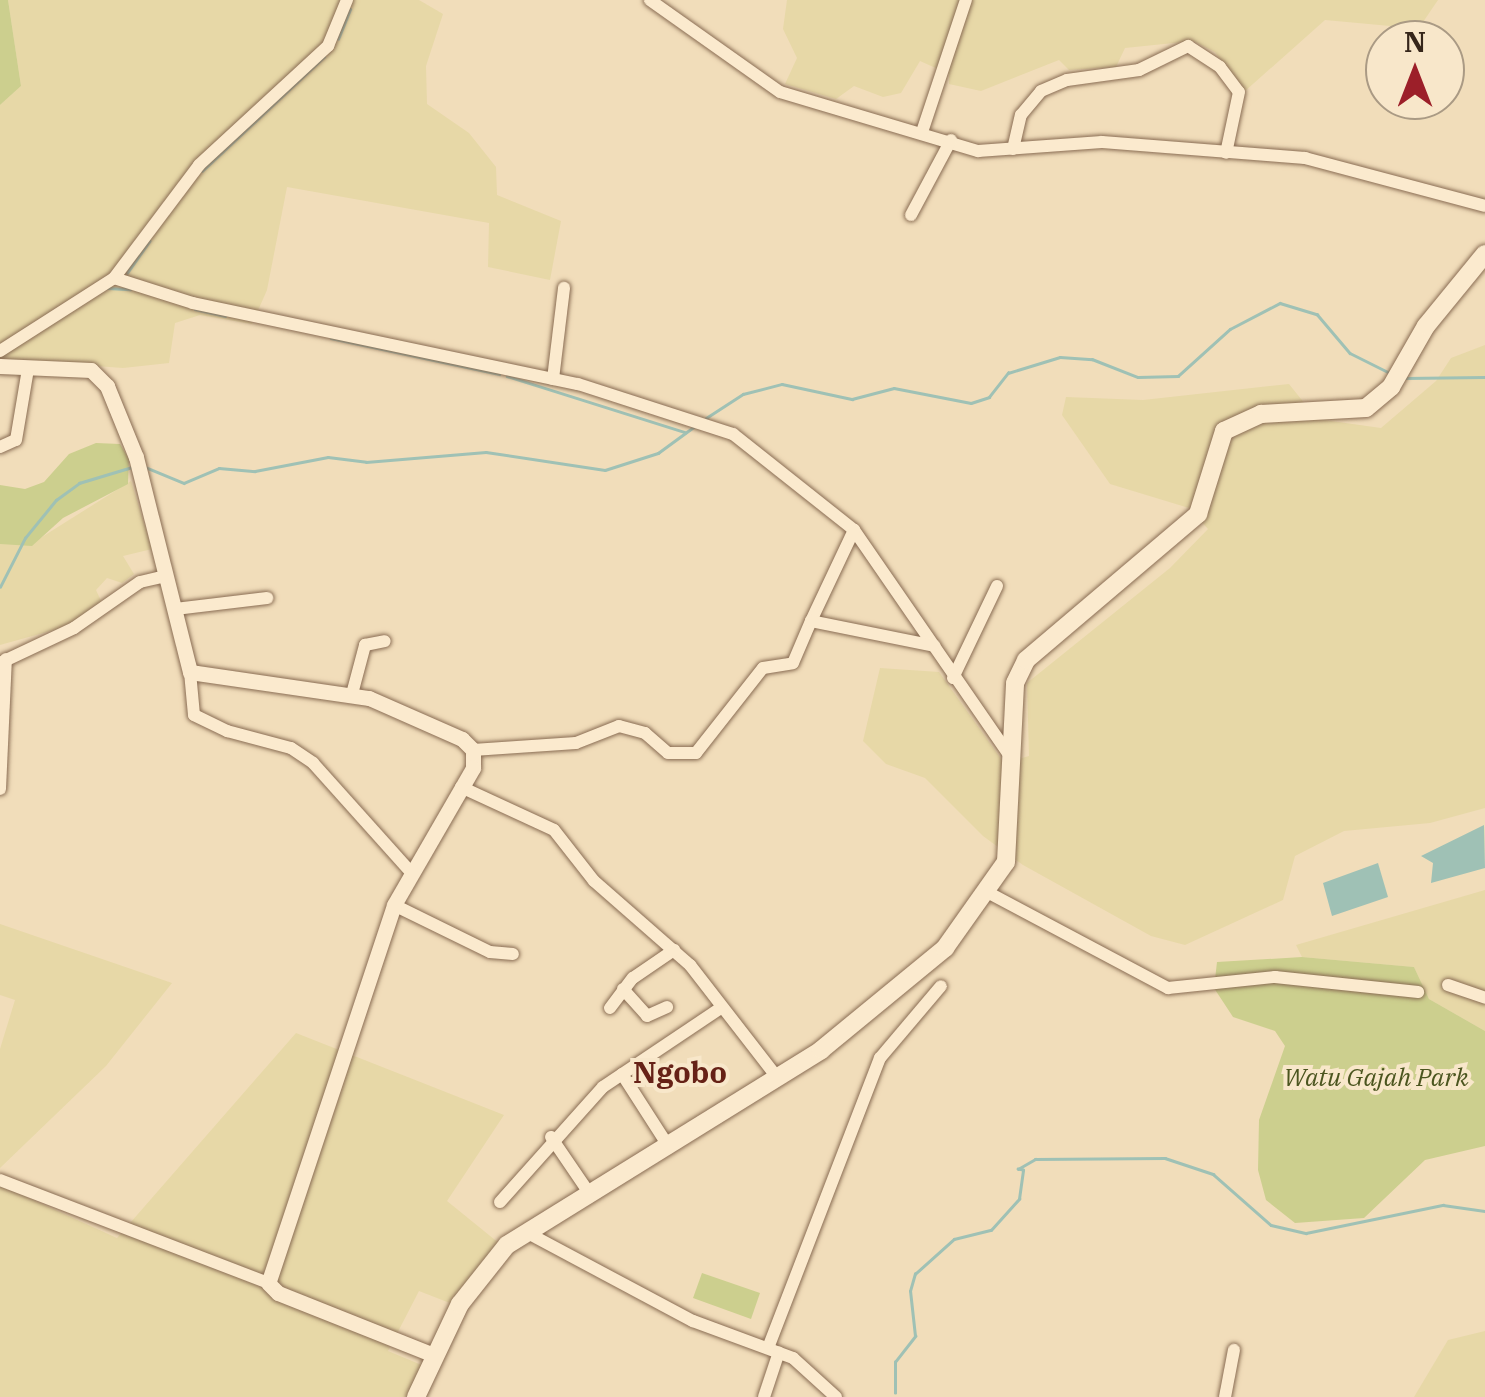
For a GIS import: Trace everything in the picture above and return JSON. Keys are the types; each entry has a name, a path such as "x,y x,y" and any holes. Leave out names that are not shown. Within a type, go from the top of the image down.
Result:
{"main road":[{"path":"416,1397 479,1276 526,1232 822,1050 927,967 989,893 1010,844 1019,670 1198,514 1224,431 1261,414 1362,410 1391,387 1426,326 1485,254"}],"street":[{"path":"0,351 114,278 199,165 328,46 347,0"},
{"path":"650,0 780,92 983,152 1102,142 1321,160 1485,206"},
{"path":"922,132 966,0"},
{"path":"1014,149 1021,115 1050,86 1139,70 1188,46 1220,67 1239,92 1226,153"},
{"path":"911,215 951,140"},
{"path":"114,278 193,303 554,379 722,429 854,530 1013,760"},
{"path":"554,379 564,288"},
{"path":"0,366 97,372 136,457 190,672 194,714 226,731 291,748 314,763 409,870"},
{"path":"0,447 16,440 28,369"},
{"path":"190,672 352,694 423,720 473,750 576,743 619,726 645,733 668,753 696,752 765,667 793,663 854,530"},
{"path":"0,786 3,661 74,628 140,582 166,576"},
{"path":"953,678 996,586"},
{"path":"175,609 267,598"},
{"path":"811,621 934,646"},
{"path":"352,694 365,645 385,641"},
{"path":"268,1282 394,905 409,870 473,768 473,750"},
{"path":"461,787 554,830 594,881 674,950 777,1077"},
{"path":"989,893 1168,988 1275,976 1418,992"},
{"path":"394,905 490,952 514,954"},
{"path":"610,1008 623,990 674,950"},
{"path":"1448,985 1485,998"},
{"path":"764,1397 774,1350 880,1058 941,986"},
{"path":"623,990 647,1016 667,1007"},
{"path":"500,1202 552,1137 622,1074 722,1007"},
{"path":"622,1074 667,1144"},
{"path":"552,1137 589,1192"},
{"path":"0,1180 268,1282 278,1293 434,1356"},
{"path":"526,1232 693,1321 774,1350 806,1366 836,1397"},
{"path":"1225,1397 1234,1350"}],"shaded area":[{"path":"8,0 419,0 443,14 426,66 427,104 469,133 496,167 497,195 561,221 550,280 488,267 489,223 287,187 267,290 252,324 200,315 175,323 169,363 123,368 0,359 0,105 21,86"},
{"path":"787,0 1438,0 1424,20 1365,20 1365,24 1325,20 1244,92 1215,52 1193,41 1125,48 1116,67 1069,70 1059,60 981,91 949,84 949,74 920,61 901,93 883,97 854,86 836,99 785,84 797,58 783,29"},
{"path":"1485,345 1485,808 1430,823 1344,831 1295,856 1283,900 1185,945 1151,936 1023,865 983,836 925,778 886,764 863,741 880,668 939,672 1004,763 1029,756 1027,683 1170,568 1208,529 1189,508 1110,484 1062,415 1066,397 1143,400 1289,384 1317,419 1381,428 1436,381 1451,358"},
{"path":"131,481 152,549 123,556 134,574 122,583 107,578 96,590 102,603 79,623 0,645 0,544 34,542"},
{"path":"1485,890 1485,1031 1429,999 1414,967 1302,957 1296,945"},
{"path":"0,924 172,983 106,1066 0,1168 0,1049 15,1000 0,995"},
{"path":"296,1033 504,1115 447,1201 500,1244 455,1305 419,1291 388,1351 424,1366 410,1397 0,1397 0,1185 117,1238"},
{"path":"1485,1331 1485,1397 1414,1397 1448,1340"}],"green space":[{"path":"0,0 8,0 21,86 0,105"},
{"path":"96,443 120,444 129,459 128,484 63,518 32,546 0,544 0,485 25,489 44,482 69,454"},
{"name":"Watu Gajah Park","path":"1302,957 1414,967 1429,999 1485,1031 1485,1146 1425,1160 1364,1218 1295,1223 1266,1200 1258,1170 1259,1120 1285,1046 1275,1031 1233,1017 1214,988 1217,962"},
{"path":"702,1273 760,1293 751,1319 693,1298"}],"water":[{"path":"1484,825 1485,868 1431,883 1433,863 1421,856"},
{"path":"1378,863 1388,897 1332,916 1323,883"}],"waterway":[{"path":"338,39 350,9"},
{"path":"202,171 324,57"},
{"path":"127,273 149,241"},
{"path":"108,288 130,289"},
{"path":"706,418 743,394 782,384 852,399 894,388 971,403 989,397 1008,373 1060,357 1092,359 1138,377 1178,376 1230,329 1280,303 1317,314 1350,353 1388,372"},
{"path":"195,309 225,316"},
{"path":"331,338 499,374"},
{"path":"507,376 685,432"},
{"path":"1405,378 1485,377"},
{"path":"145,467 184,483 219,468 255,471 328,457 366,462 486,452 605,470 658,453 695,426"},
{"path":"0,587 25,538 56,500 79,483 132,467"},
{"path":"895,1393 895,1362 915,1336 910,1291 915,1274 954,1239 991,1230 1019,1199 1023,1170 1018,1169 1035,1159 1165,1158 1213,1174 1271,1225 1306,1233 1443,1205 1485,1211"}],"district":[{"name":"Ngobo","path":"680,1072"}]}
